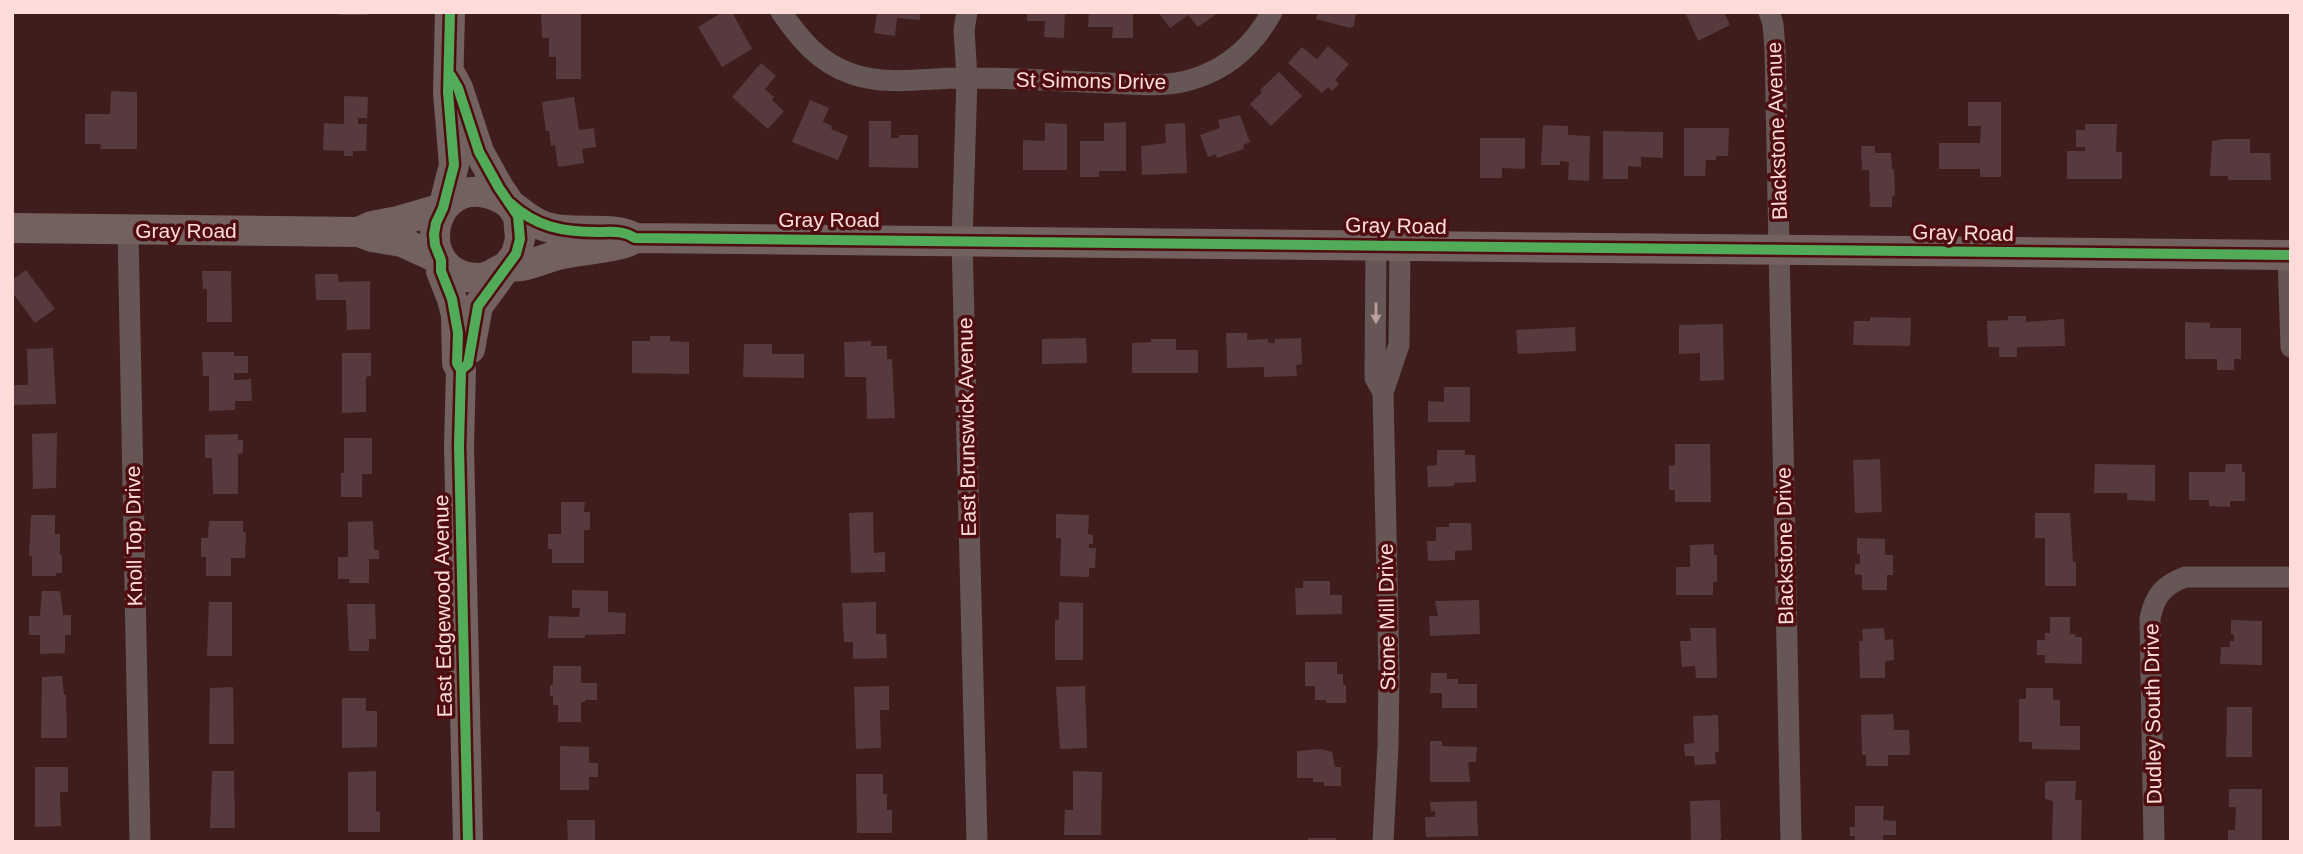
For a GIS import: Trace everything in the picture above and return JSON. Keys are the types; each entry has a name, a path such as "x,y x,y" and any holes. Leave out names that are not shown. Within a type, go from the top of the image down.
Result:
{"street":[{"path":"450,12 450,73 447,92 454,165 443,208 436,223 435,245 442,260 458,274 480,279 492,276 507,267 516,254 520,239 518,216 479,152 458,88 450,73"},
{"name":"St Simons Drive","path":"781,12 807,47 851,74 876,80 967,78 1154,85 1189,80 1222,67 1244,51 1261,32 1272,12"},
{"name":"East Brunswick Avenue","path":"967,12 964,30 967,78 962,240 978,842"},
{"name":"Blackstone Avenue","path":"1769,12 1775,50 1780,250"},
{"path":"443,208 455,198 471,192 487,193 510,203"},
{"name":"Gray Road","path":"510,203 530,219 556,229 569,232 626,232 635,238 2290,255"},
{"name":"Gray Road","path":"359,232 372,226 443,208"},
{"name":"Gray Road","path":"12,228 359,232 402,242 442,260"},
{"name":"Knoll Top Drive","path":"128,230 140,842"},
{"name":"Gray Road","path":"507,267 522,266 577,250 628,243 635,238"},
{"name":"Stone Mill Drive","path":"1383,842 1389,684 1383,392 1399,345 1388,245"},
{"name":"Blackstone Drive","path":"1780,250 1791,842"},
{"path":"2290,255 2291,347"},
{"name":"East Edgewood Avenue","path":"442,260 441,271 456,315 457,363 461,370 459,446 468,842"},
{"name":"East Edgewood Avenue","path":"461,370 468,364 478,306 507,267"},
{"name":"Dudley South Drive","path":"2154,842 2150,618 2153,602 2162,589 2185,577 2291,577"}],"building":[{"path":"339,12 367,12 367,15 339,15"},
{"path":"723,12 732,12 752,49 722,67 698,27"},
{"path":"877,12 920,12 920,20 897,18 895,36 874,33"},
{"path":"1027,12 1065,12 1064,38 1044,37 1045,21 1027,21"},
{"path":"1089,12 1133,12 1133,38 1112,38 1113,27 1088,27"},
{"path":"1158,12 1219,12 1198,27 1188,15 1170,28"},
{"path":"1318,12 1356,12 1354,26 1350,28 1316,19"},
{"path":"1685,12 1724,12 1730,25 1698,41"},
{"path":"541,14 581,14 581,79 556,79 556,57 549,57 549,38 542,38"},
{"path":"1328,46 1349,64 1335,80 1339,84 1332,91 1328,87 1322,93 1288,63 1302,47 1317,59"},
{"path":"761,63 776,76 765,89 784,111 768,129 732,97"},
{"path":"1279,72 1302,96 1271,126 1250,104"},
{"path":"111,91 137,92 137,149 100,149 101,144 85,144 85,114 110,114"},
{"path":"344,96 368,97 367,118 358,118 358,124 367,124 366,151 353,151 353,156 344,156 344,151 323,150 324,123 344,124"},
{"path":"574,97 579,130 594,128 596,147 582,149 584,163 558,167 555,145 551,146 549,131 546,131 542,102"},
{"path":"810,100 829,108 823,122 832,126 831,129 848,136 838,160 792,142"},
{"path":"1968,102 2001,102 2001,177 1980,177 1980,169 1939,169 1939,143 1980,143 1981,126 1968,126"},
{"path":"1240,115 1250,142 1243,145 1244,149 1217,158 1216,154 1208,157 1200,135 1220,128 1218,120"},
{"path":"869,121 891,121 891,138 918,135 918,168 869,167"},
{"path":"1126,122 1126,171 1099,171 1099,177 1080,177 1080,141 1104,141 1104,123"},
{"path":"1045,123 1067,124 1067,170 1023,170 1023,140 1045,141"},
{"path":"1185,123 1187,173 1142,175 1141,146 1166,143 1165,124"},
{"path":"2085,124 2117,124 2116,152 2122,152 2122,179 2067,179 2067,151 2085,151 2085,147 2076,147 2076,130 2085,130"},
{"path":"1543,125 1568,126 1568,135 1590,136 1589,181 1568,180 1569,162 1541,165"},
{"path":"1684,128 1729,128 1728,156 1716,156 1716,160 1706,160 1705,176 1684,176"},
{"path":"1603,131 1663,132 1663,158 1641,157 1641,167 1628,166 1628,179 1603,179"},
{"path":"1480,138 1525,138 1525,169 1502,168 1502,178 1480,178"},
{"path":"2250,139 2250,153 2270,153 2271,180 2228,180 2228,176 2210,176 2212,141"},
{"path":"1861,146 1875,146 1875,153 1891,153 1895,195 1892,196 1892,207 1870,207 1869,170 1862,170"},
{"path":"26,270 55,309 35,323 12,292 12,280"},
{"path":"202,271 231,271 232,322 207,322 207,289 203,289"},
{"path":"315,274 338,274 338,282 370,281 370,329 347,330 346,300 316,300"},
{"path":"2008,316 2026,316 2026,322 2064,319 2065,346 2017,347 2017,357 1999,357 1999,347 1988,347 1987,321 2008,320"},
{"path":"1870,317 1911,318 1910,346 1853,345 1854,321 1870,321"},
{"path":"2185,322 2210,323 2210,328 2241,328 2241,359 2234,359 2234,370 2217,370 2217,359 2185,359"},
{"path":"1723,324 1724,380 1700,381 1700,353 1679,354 1679,325"},
{"path":"1575,327 1576,351 1518,354 1516,330"},
{"path":"1226,333 1247,333 1247,340 1268,339 1268,343 1275,343 1275,339 1301,338 1302,364 1296,365 1297,376 1264,377 1264,367 1227,368"},
{"path":"650,336 670,336 670,341 689,342 689,374 632,373 632,341 650,341"},
{"path":"1086,338 1087,363 1042,364 1042,339"},
{"path":"1151,339 1176,339 1176,350 1198,350 1198,373 1132,373 1132,343 1151,342"},
{"path":"871,341 871,346 887,346 887,359 892,359 895,418 867,419 866,377 845,377 844,342"},
{"path":"744,344 772,344 772,354 804,354 804,378 743,377"},
{"path":"53,348 56,404 12,405 12,385 28,385 27,349"},
{"path":"202,352 234,352 234,356 248,356 248,373 234,373 234,380 251,379 252,401 235,401 235,410 209,411 209,376 203,376"},
{"path":"342,353 371,353 371,376 366,377 366,412 342,413"},
{"path":"1444,387 1470,387 1470,422 1428,422 1428,401 1444,402"},
{"path":"57,433 56,488 33,489 32,434"},
{"path":"238,434 238,440 243,440 243,453 238,454 238,494 213,494 212,458 205,458 205,435"},
{"path":"344,438 372,438 372,474 362,474 362,497 341,497"},
{"path":"1675,444 1710,444 1711,502 1675,502 1675,490 1669,490 1669,466 1675,465"},
{"path":"1437,450 1465,450 1465,455 1475,455 1476,482 1428,487 1427,466 1437,465"},
{"path":"1880,459 1882,512 1855,513 1853,460"},
{"path":"2095,464 2155,465 2155,501 2127,500 2127,493 2094,493"},
{"path":"2226,464 2242,464 2242,472 2245,472 2245,501 2230,501 2230,507 2209,506 2209,500 2189,500 2189,472 2225,472"},
{"path":"561,502 585,502 584,512 590,512 590,530 584,530 584,563 552,563 548,534 561,534"},
{"path":"873,512 874,553 885,552 885,572 851,573 849,513"},
{"path":"2035,513 2070,513 2076,586 2045,586 2045,538 2035,538"},
{"path":"1056,514 1089,515 1088,534 1093,535 1093,544 1089,544 1089,548 1096,548 1095,568 1089,568 1089,577 1060,576 1061,538 1056,538"},
{"path":"31,515 55,515 55,534 60,534 62,555 62,573 56,573 56,576 32,576 32,556 29,556"},
{"path":"209,521 243,521 243,532 246,532 245,558 231,558 231,576 206,576 206,557 201,557 201,538 208,538"},
{"path":"373,521 374,550 379,550 379,559 369,559 369,583 349,583 349,579 338,579 338,557 348,557 348,522"},
{"path":"1449,523 1471,523 1472,550 1455,551 1455,560 1428,561 1427,541 1436,541 1436,527 1449,527"},
{"path":"1857,538 1885,539 1885,555 1893,555 1893,575 1887,575 1887,590 1862,590 1862,575 1855,574 1855,564 1860,564"},
{"path":"1714,544 1714,555 1717,555 1717,582 1713,582 1713,595 1676,595 1676,567 1690,567 1690,545"},
{"path":"1303,581 1330,581 1330,595 1342,595 1342,614 1296,615 1295,588 1303,588"},
{"path":"572,590 608,591 608,612 626,613 625,634 548,638 549,616 579,617 580,608 572,608"},
{"path":"42,591 60,591 63,615 71,615 71,635 65,635 65,653 40,654 40,635 29,635 29,616 40,616"},
{"path":"1479,600 1480,634 1430,636 1429,616 1438,616 1435,601"},
{"path":"209,602 232,602 232,656 207,656"},
{"path":"876,602 876,634 886,634 887,658 853,659 853,642 844,642 842,603"},
{"path":"1059,602 1083,603 1083,660 1055,660 1055,620 1059,620"},
{"path":"347,604 375,604 376,639 369,639 369,651 349,651"},
{"path":"2050,617 2070,617 2070,634 2082,637 2082,664 2045,663 2045,655 2037,655 2037,640 2045,640 2045,633 2050,633"},
{"path":"2231,620 2262,621 2262,665 2220,664 2221,647 2230,647 2230,641 2234,641"},
{"path":"1690,628 1716,628 1717,678 1696,678 1695,666 1682,667 1680,641 1691,641"},
{"path":"1884,628 1885,640 1893,639 1894,660 1885,661 1885,678 1860,678 1859,641 1863,641 1862,629"},
{"path":"1305,662 1337,662 1337,674 1343,674 1343,685 1346,685 1346,703 1315,700 1315,686 1305,686"},
{"path":"553,666 581,666 581,683 597,683 597,700 581,702 581,722 558,722 558,705 553,705 553,696 550,696"},
{"path":"1431,673 1447,673 1447,679 1458,679 1458,684 1477,684 1477,708 1442,708 1442,693 1430,693"},
{"path":"62,676 66,695 67,738 41,738 42,677"},
{"path":"889,686 889,710 880,710 881,748 856,749 854,687"},
{"path":"1085,686 1087,748 1060,749 1056,687"},
{"path":"233,687 234,744 209,744 210,688"},
{"path":"2026,688 2053,688 2053,700 2060,700 2060,726 2080,726 2080,750 2032,749 2032,742 2019,742 2019,699 2026,699"},
{"path":"342,698 366,698 366,711 377,711 377,747 342,748"},
{"path":"2227,707 2252,707 2252,757 2226,757"},
{"path":"1893,714 1894,730 1909,730 1910,755 1888,755 1888,766 1866,766 1866,755 1862,755 1861,715"},
{"path":"1718,715 1719,752 1715,752 1716,764 1695,765 1694,756 1685,756 1684,744 1694,743 1693,716"},
{"path":"1430,741 1442,741 1442,746 1477,747 1476,762 1468,762 1470,782 1430,782"},
{"path":"560,746 589,747 589,763 598,763 598,777 589,777 589,790 560,790"},
{"path":"1320,749 1332,752 1335,767 1341,767 1341,786 1324,786 1324,782 1313,782 1313,778 1297,778 1297,751"},
{"path":"35,767 68,767 68,792 60,792 61,826 35,827"},
{"path":"212,771 234,771 235,828 210,828"},
{"path":"376,771 376,811 380,812 380,832 348,832 348,772"},
{"path":"1073,771 1102,772 1101,835 1064,835 1065,810 1073,810"},
{"path":"856,774 883,774 883,794 887,794 887,810 892,810 892,833 857,833"},
{"path":"2076,781 2075,800 2082,800 2081,841 2052,840 2053,801 2045,799 2045,782"},
{"path":"2229,789 2262,789 2262,842 2228,842 2228,830 2235,830 2236,807 2229,807"},
{"path":"1720,800 1721,838 1718,842 1691,842 1690,801"},
{"path":"1477,801 1478,836 1426,837 1425,817 1435,817 1435,811 1431,812 1430,802"},
{"path":"1855,806 1884,806 1883,820 1896,821 1896,835 1883,835 1883,842 1855,842 1855,836 1850,836 1850,827 1855,827"},
{"path":"567,820 595,820 595,842 568,842"},
{"path":"1308,838 1336,838 1336,842 1308,842"}],"cycle path":[{"path":"450,12 448,92 454,165 434,234 441,271 452,299 458,333 457,363 461,370 459,446 468,842"},
{"path":"451,76 458,88 479,152 518,216 520,239 516,254 478,306 468,364 461,370"},
{"path":"510,203 530,218 551,227 573,231 621,233 635,238 2291,255"}]}
